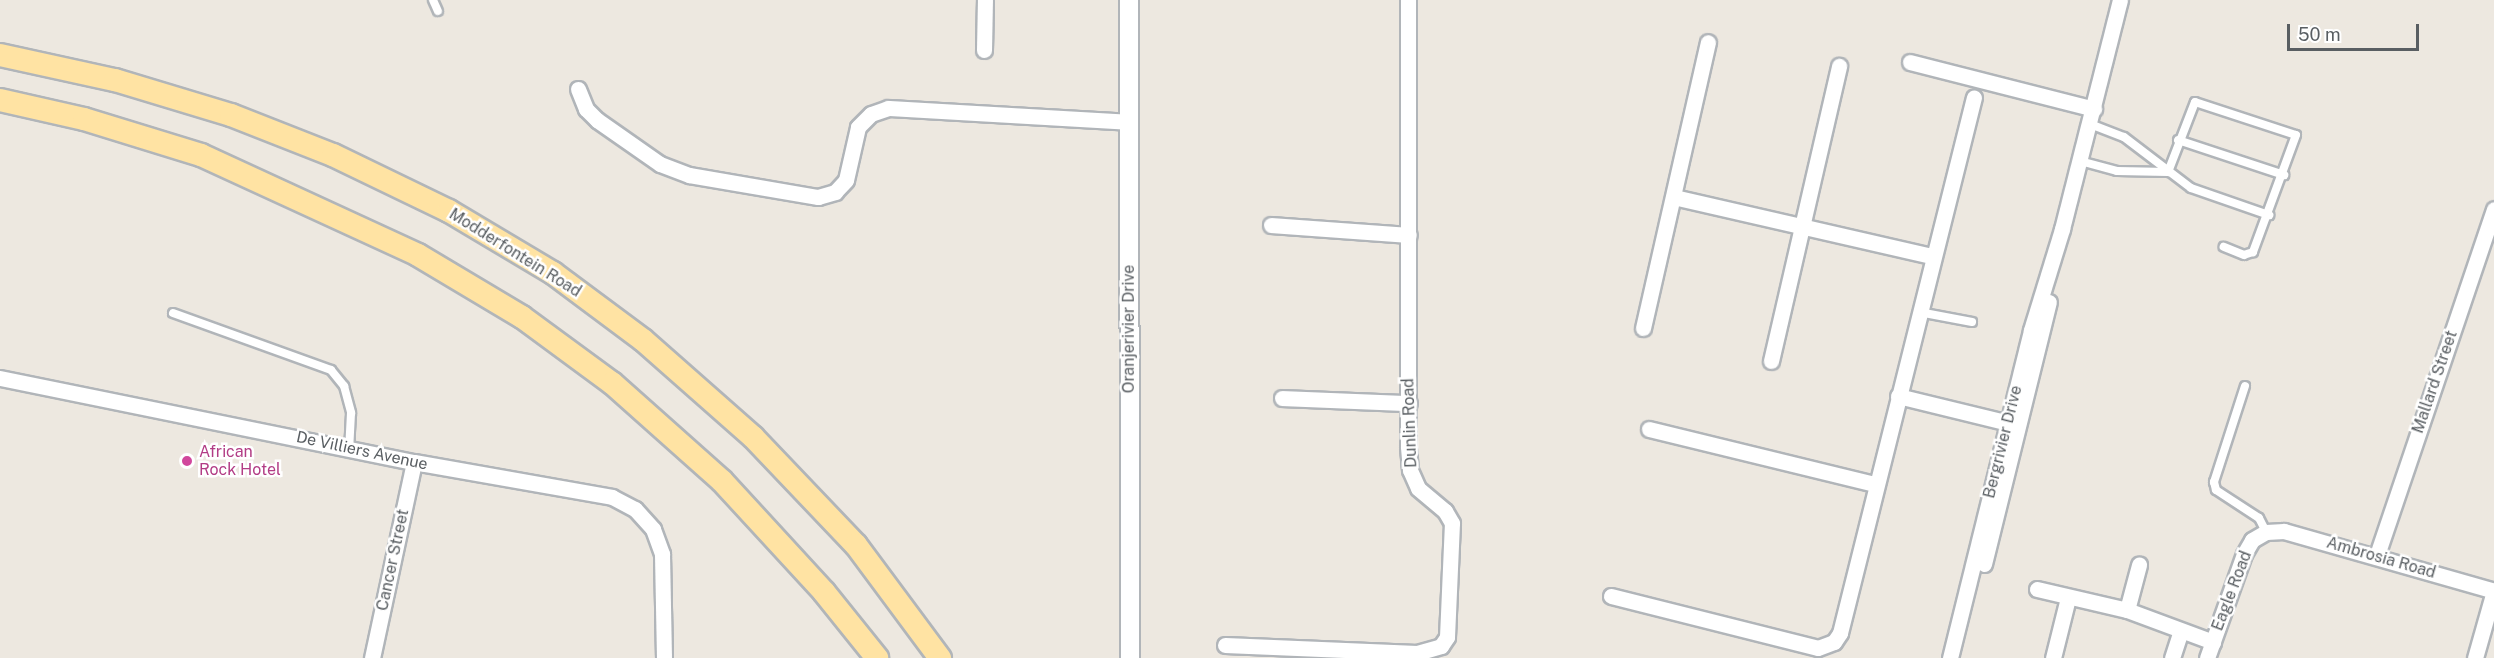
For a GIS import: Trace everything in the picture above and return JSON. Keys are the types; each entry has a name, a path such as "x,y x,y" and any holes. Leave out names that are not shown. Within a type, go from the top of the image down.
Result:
{"main road":[{"name":"Modderfontein Road","path":"0,55 125,84 231,115 313,147 449,211 553,273 643,340 753,437 856,546 940,658"},
{"path":"0,100 84,119 201,155 418,255 522,317 612,383 722,481 824,592 877,658"}],"street":[{"path":"984,50 985,0"},
{"name":"Oranjerivier Drive","path":"1129,0 1130,658"},
{"name":"Dunlin Road","path":"1225,645 1417,653 1441,646 1450,625 1452,523 1445,511 1418,488 1410,470 1408,0"},
{"name":"Bergrivier Drive","path":"1950,658 2013,425 2120,0"},
{"path":"1643,328 1708,42"},
{"path":"1910,62 2094,109"},
{"path":"1771,361 1839,66"},
{"path":"578,89 586,109 597,120 660,164 689,175 818,197 835,192 846,180 858,127 871,114 888,108 1129,122"},
{"path":"1611,596 1825,647 1840,633 1874,484 1974,97"},
{"path":"1674,197 1932,256"},
{"name":"Mallard Street","path":"2377,555 2494,209"},
{"path":"1271,225 1409,235"},
{"name":"De Villiers Avenue","path":"0,378 414,462 612,497 635,509 653,529 662,554 664,658"},
{"path":"1898,396 2013,425"},
{"path":"1282,398 1409,403"},
{"name":"Bergrivier Drive","path":"1960,658 2013,425"},
{"path":"1649,429 1874,484"},
{"name":"Cancer Street","path":"372,658 414,462"},
{"name":"Ambrosia Road","path":"2266,532 2284,531 2377,555 2494,591"},
{"name":"Eagle Road","path":"2208,658 2244,554 2253,540 2266,532"},
{"path":"2127,610 2139,565"},
{"path":"2037,589 2127,610 2213,642"},
{"path":"2475,658 2494,591"},
{"path":"2053,658 2068,598"},
{"path":"2172,658 2181,631"}],"lane":[{"path":"433,0 438,11"},
{"path":"2168,172 2191,106 2198,102 2290,131 2296,138 2269,215 2250,254 2224,247"},
{"path":"2090,124 2124,137 2191,188 2269,215"},
{"path":"2178,140 2284,175"},
{"path":"2080,161 2117,171 2168,172"},
{"path":"1919,312 1972,322"},
{"path":"173,313 331,370 344,386 349,404 349,447"},
{"path":"2245,386 2214,482 2216,490 2259,518 2266,532"}],"place":[{"name":"African Rock Hotel","path":"187,461"}]}
